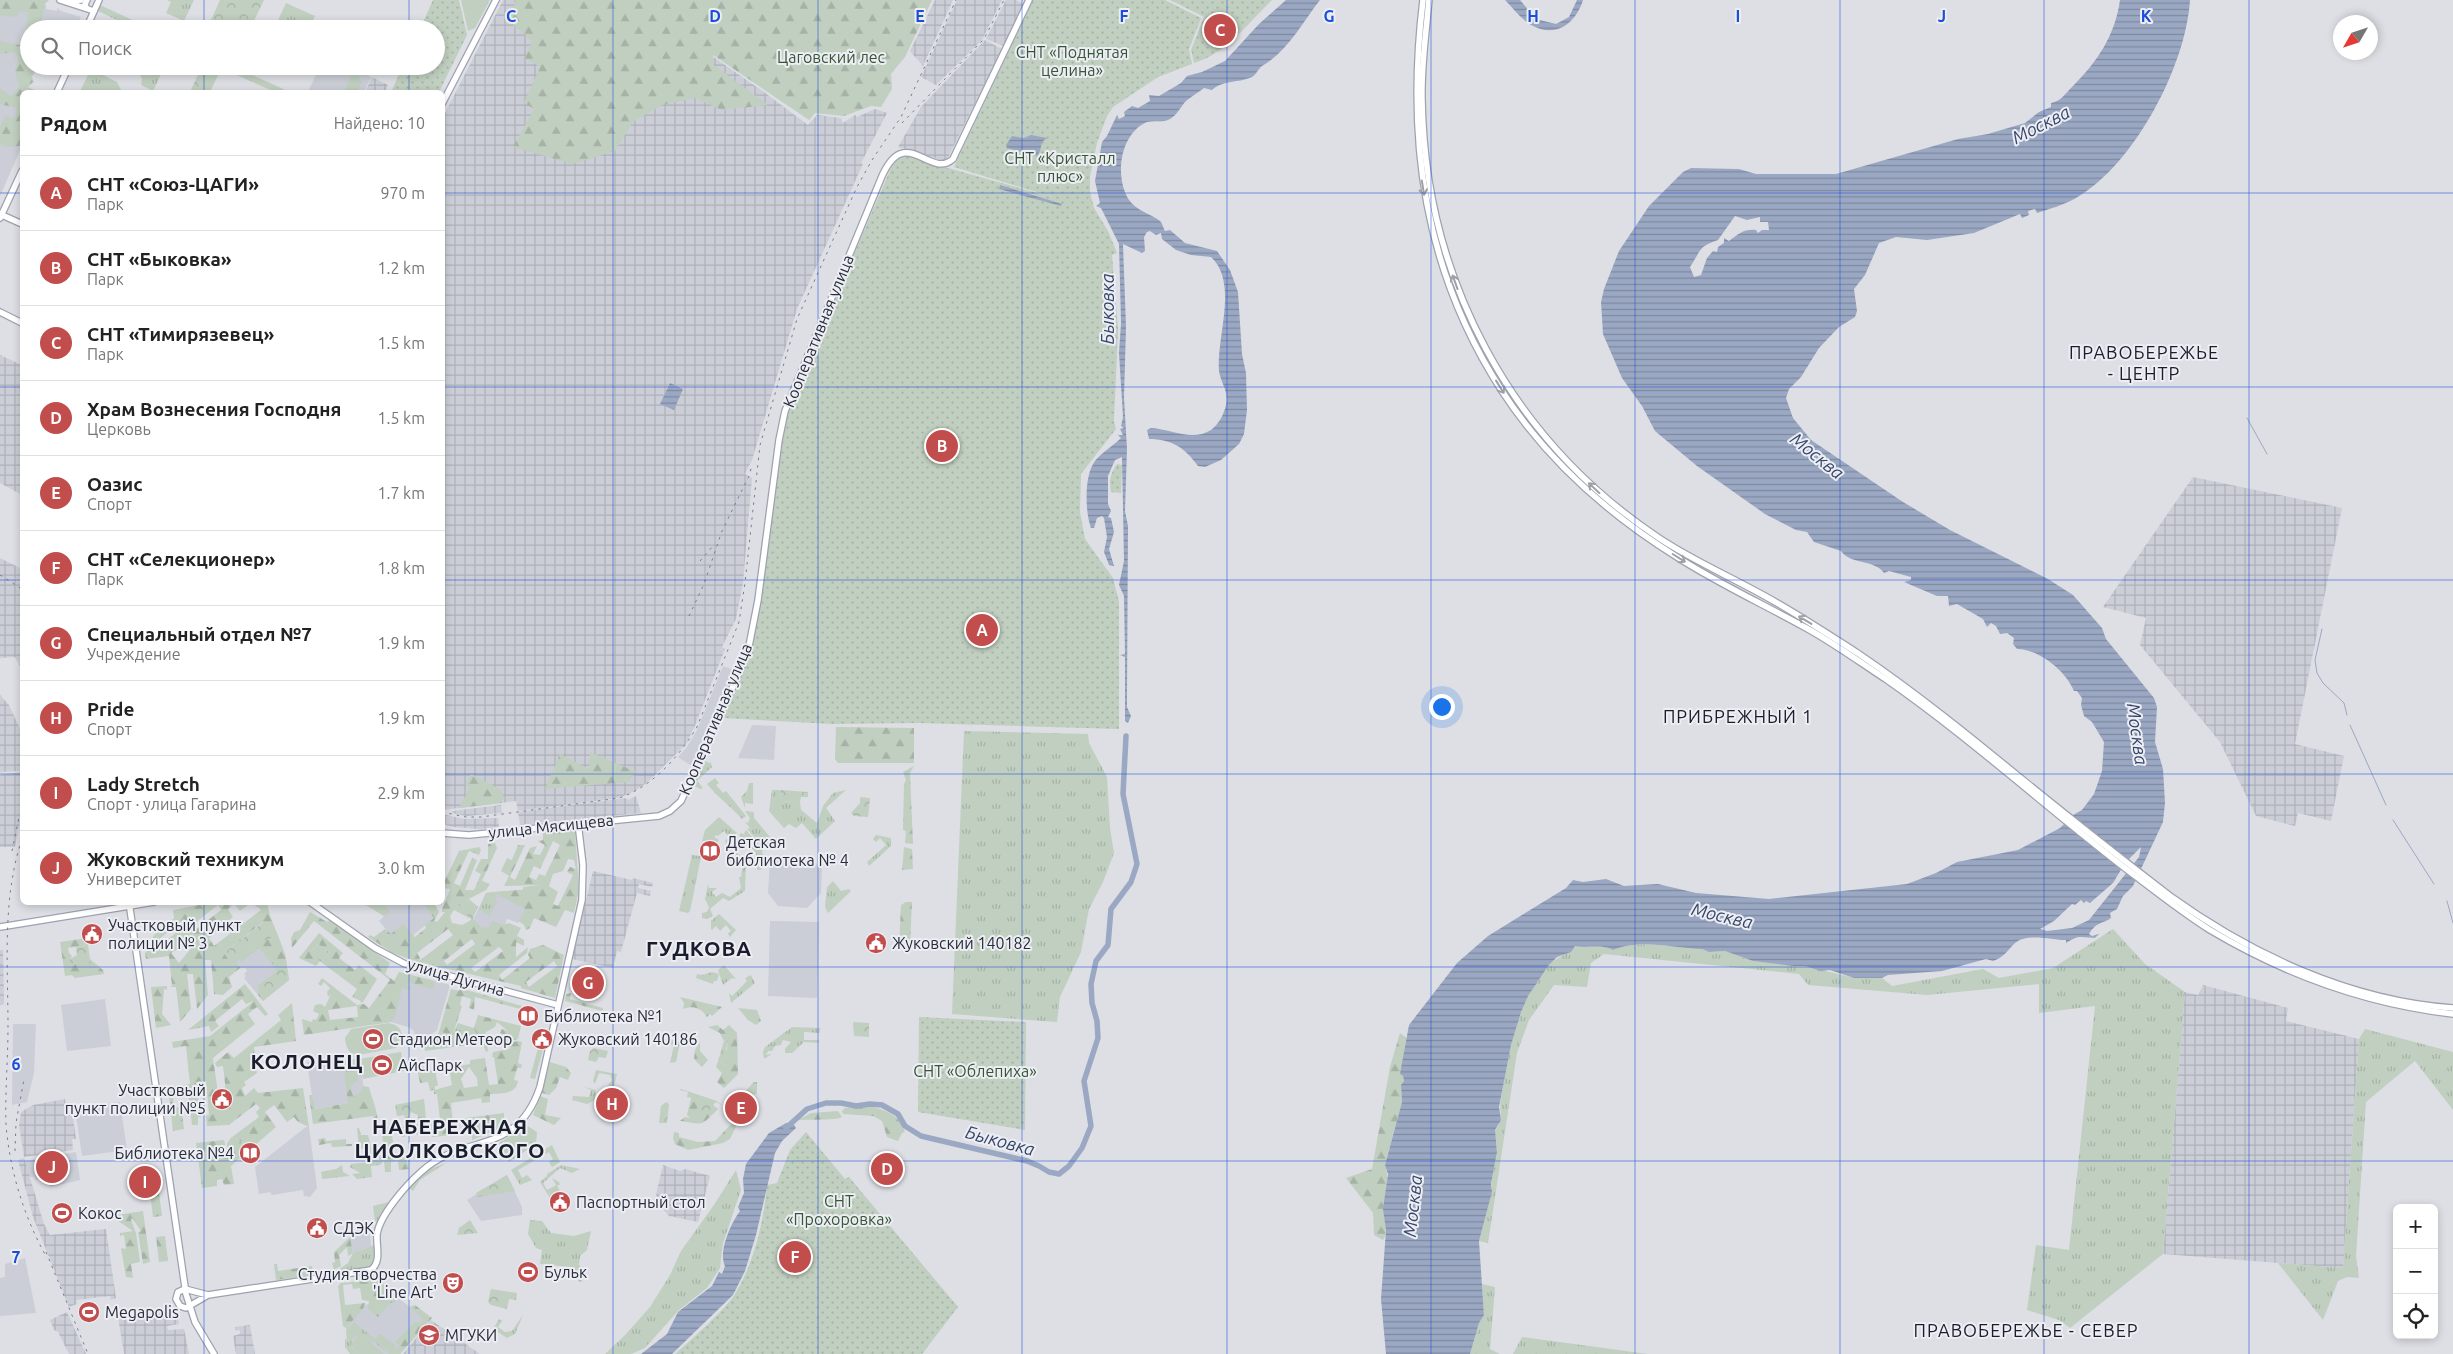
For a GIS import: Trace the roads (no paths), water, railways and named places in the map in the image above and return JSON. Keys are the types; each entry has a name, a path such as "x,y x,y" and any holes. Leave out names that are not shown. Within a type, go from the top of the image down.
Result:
{"main road":[{"path":"60,0 94,11"},
{"path":"68,2 81,0"},
{"path":"86,8 87,0"},
{"path":"445,98 496,0"},
{"name":"Кооперативная улица","path":"660,816 670,812 681,801 745,659 758,600 779,440 785,410 885,171 894,157 905,152 942,163 953,159 1029,0"},
{"path":"1423,0 1416,100 1420,161 1429,220 1449,286 1468,330 1502,390 1521,417 1574,479 1599,502 1628,524 1681,560 1812,631 1900,689 1971,741"},
{"path":"1429,0 1422,99 1426,161 1434,210 1456,284 1474,328 1492,361 1526,413 1579,474 1633,520 1684,554 1766,597 1815,626 1903,685 2118,863 2208,926 2261,958 2326,984 2386,1002 2453,1014"},
{"path":"90,20 97,1"},
{"path":"58,90 65,75"},
{"path":"20,176 1,217 20,223"},
{"path":"0,312 20,322"},
{"name":"улица Мясищева","path":"445,833 463,835 660,816"},
{"path":"208,1295 185,1289 178,1292 177,1301 182,1307 189,1307 208,1295 363,1273 374,1268 378,1261 377,1234 381,1223 405,1189 422,1170 442,1157 499,1137 519,1124 534,1104 540,1088 583,895 583,865 578,823"},
{"path":"0,927 130,905 185,1289 189,1307 199,1331 214,1354"},
{"name":"улица Дугина","path":"314,905 375,948 406,964 558,1005"},
{"path":"2208,926 2264,954 2328,980 2388,997 2453,1008"},
{"path":"194,1290 197,1295 196,1302"}],"water":[{"path":"1286,0 1320,0 1280,53 1261,67 1253,76 1226,83 1212,90 1204,88 1187,100 1170,119 1147,122 1131,136 1125,145 1122,156 1121,168 1124,190 1132,204 1160,221 1165,231 1170,230 1185,243 1217,251 1230,270 1238,292 1242,354 1246,373 1247,410 1244,434 1239,444 1221,460 1205,467 1198,466 1188,454 1171,443 1149,439 1147,430 1151,428 1196,435 1211,430 1219,422 1227,400 1219,371 1225,296 1224,281 1219,268 1211,257 1191,255 1176,250 1162,239 1161,233 1156,235 1150,231 1147,232 1144,237 1145,251 1142,253 1123,244 1126,327 1124,397 1127,449 1125,511 1128,526 1127,707 1131,716 1128,723 1125,721 1125,657 1120,655 1125,654 1124,596 1119,585 1124,561 1122,457 1115,460 1108,476 1108,504 1111,511 1108,517 1111,518 1114,532 1109,549 1114,566 1109,565 1104,552 1107,537 1104,518 1102,516 1097,518 1094,528 1091,528 1087,503 1087,484 1091,467 1098,458 1121,438 1118,435 1123,435 1120,429 1124,428 1121,426 1123,417 1119,353 1121,323 1119,244 1101,208 1096,206 1100,203 1095,181 1102,142 1117,115 1119,119 1125,116 1124,112 1132,106 1138,108 1150,101 1149,95 1159,96 1181,83 1187,76 1202,72 1225,61 1259,24"},
{"path":"1505,0 1520,0 1536,19 1556,24 1569,17 1577,0 1583,0 1570,22 1557,29 1549,30 1540,29 1527,23"},
{"name":"Москва","path":"2120,0 2190,0 2179,54 2167,83 2137,138 2118,162 2097,183 2067,203 2037,213 2035,209 2028,211 2029,215 2022,218 2020,214 1974,233 1927,240 1896,237 1879,243 1865,275 1854,289 1857,311 1855,317 1839,327 1819,348 1801,377 1789,389 1786,398 1793,418 1811,440 1903,502 1950,530 2048,579 2073,595 2102,628 2106,639 2154,698 2157,707 2155,742 2163,769 2165,803 2163,822 2133,886 2123,896 2117,909 2110,913 2111,918 2097,925 2089,934 2092,936 2099,934 2095,938 2077,937 2066,943 2066,940 2025,938 2019,940 2003,956 1993,961 1986,959 1942,971 1888,975 1882,978 1854,978 1830,970 1821,971 1805,966 1753,961 1725,951 1709,952 1702,949 1646,944 1624,946 1613,950 1605,947 1575,946 1571,952 1557,957 1548,966 1528,996 1511,1045 1499,1107 1501,1120 1495,1130 1497,1152 1491,1184 1492,1192 1479,1241 1484,1315 1479,1323 1470,1354 1386,1354 1381,1299 1386,1230 1383,1209 1388,1174 1385,1165 1402,1102 1401,1085 1404,1081 1403,1076 1400,1074 1409,1025 1457,963 1488,936 1566,888 1573,880 1583,882 1606,879 1624,886 1658,884 1696,893 1769,899 1907,884 1936,873 1957,862 2018,850 2060,828 2073,815 2082,810 2094,794 2102,771 2104,742 2092,722 2084,716 2081,705 2082,698 2051,662 2034,653 2017,649 2013,644 2014,638 2007,633 2000,634 1996,626 1991,623 1987,627 1983,619 1957,604 1949,606 1948,596 1937,596 1904,582 1911,580 1911,577 1889,571 1884,573 1874,566 1845,555 1841,551 1814,542 1807,532 1796,530 1765,514 1697,466 1655,431 1642,406 1622,378 1603,334 1601,302 1619,251 1649,206 1683,172 1691,168 1739,169 1756,174 1836,174 1958,139 1988,134 2025,123 2039,112 2051,107 2051,103 2063,97 2081,78 2104,48 2118,13","holes":["1735,216 1747,220 1760,217 1760,222 1768,222 1769,230 1762,230 1758,233 1756,230 1744,231 1729,241 1724,238 1724,243 1718,247 1717,252 1713,251 1707,258 1701,275 1694,277 1690,267 1699,252 1707,245 1718,240","2141,847 2139,857 2089,920 2072,928 2047,931 2040,929 2054,921 2072,904 2075,905 2081,900 2084,903 2086,901 2090,903 2113,883 2125,863"]},
{"path":"1031,135 1047,138 1042,142 1037,156 1007,148 1006,145 1012,136 1024,138"},
{"path":"1000,185 1062,204 1061,206 999,189"},
{"path":"670,383 683,389 674,410 660,404"},
{"path":"786,1123 793,1123 796,1128 782,1141 775,1153 756,1235 745,1271 733,1295 672,1354 641,1354 667,1334 678,1312 712,1286 719,1272 722,1274 725,1266 723,1260 724,1246 729,1230 740,1211 738,1207 744,1193 743,1179 746,1164 769,1133"}],"waterway":[{"path":"2247,418 2267,454"},
{"path":"2322,629 2315,660 2317,673 2323,683 2344,703 2347,715"},
{"path":"2350,725 2386,805"},
{"name":"Быковка","path":"786,1128 807,1109 826,1103 856,1106 882,1105 898,1114 905,1126 921,1136 1027,1161 1049,1172 1059,1174 1069,1166 1082,1148 1091,1126 1084,1081 1098,1038 1091,984 1096,961 1108,945 1111,909 1131,882 1137,864 1123,794 1126,736"},
{"path":"2393,820 2434,884"},
{"path":"2447,901 2453,923"}],"railway":[{"path":"445,813 466,817 481,817 619,798 643,786 664,770 697,727 739,622 760,445 797,319 857,187 872,160 901,117 956,0"},
{"path":"902,123 984,39 1004,0"},
{"path":"689,616 704,584 722,531 749,476 752,465"},
{"path":"700,561 713,546"},
{"path":"0,575 20,588"},
{"path":"12,851 19,817"},
{"path":"20,846 11,884 9,908 6,1125 11,1160 19,1194 31,1227 47,1258"},
{"path":"15,1151 16,1123 24,1079"},
{"path":"46,1252 88,1354"}],"place":[{"name":"СНТ «Тимирязевец»","path":"1220,30"},
{"name":"СНТ «Быковка»","path":"942,446"},
{"name":"СНТ «Союз-ЦАГИ»","path":"982,630"},
{"name":"Детская библиотека № 4","path":"710,851"},
{"name":"Участковый пункт полиции № 3","path":"92,934"},
{"name":"Жуковский 140182","path":"876,943"},
{"name":"Специальный отдел №7","path":"588,983"},
{"name":"Библиотека №1","path":"528,1016"},
{"name":"Стадион Метеор","path":"373,1039"},
{"name":"Жуковский 140186","path":"542,1039"},
{"name":"АйсПарк","path":"382,1065"},
{"name":"Участковый пункт полиции №5","path":"222,1099"},
{"name":"Pride","path":"612,1104"},
{"name":"Оазис","path":"741,1108"},
{"name":"Библиотека №4","path":"250,1153"},
{"name":"Жуковский техникум","path":"52,1167"},
{"name":"Храм Вознесения Господня","path":"887,1169"},
{"name":"Lady Stretch","path":"145,1182"},
{"name":"Паспортный стол","path":"560,1202"},
{"name":"Кокос","path":"62,1213"},
{"name":"СДЭК","path":"317,1228"},
{"name":"СНТ «Селекционер»","path":"795,1257"},
{"name":"Бульк","path":"528,1272"},
{"name":"Студия творчества 'Line Art'","path":"453,1283"},
{"name":"Megapolis","path":"89,1312"},
{"name":"МГУКИ","path":"429,1335"}],"district":[{"name":"ПРАВОБЕРЕЖЬЕ - ЦЕНТР","path":"2144,363"},
{"name":"ПРИБРЕЖНЫЙ 1","path":"1738,717"},
{"name":"ГУДКОВА","path":"699,949"},
{"name":"КОЛОНЕЦ","path":"307,1062"},
{"name":"НАБЕРЕЖНАЯ ЦИОЛКОВСКОГО","path":"450,1139"},
{"name":"ПРАВОБЕРЕЖЬЕ - СЕВЕР","path":"2026,1331"}],"park label":[{"name":"Цаговский лес","path":"831,57"},
{"name":"СНТ «Поднятая целина»","path":"1072,61"},
{"name":"СНТ «Кристалл плюс»","path":"1060,167"},
{"name":"СНТ «Облепиха»","path":"975,1071"},
{"name":"СНТ «Прохоровка»","path":"839,1210"}]}
